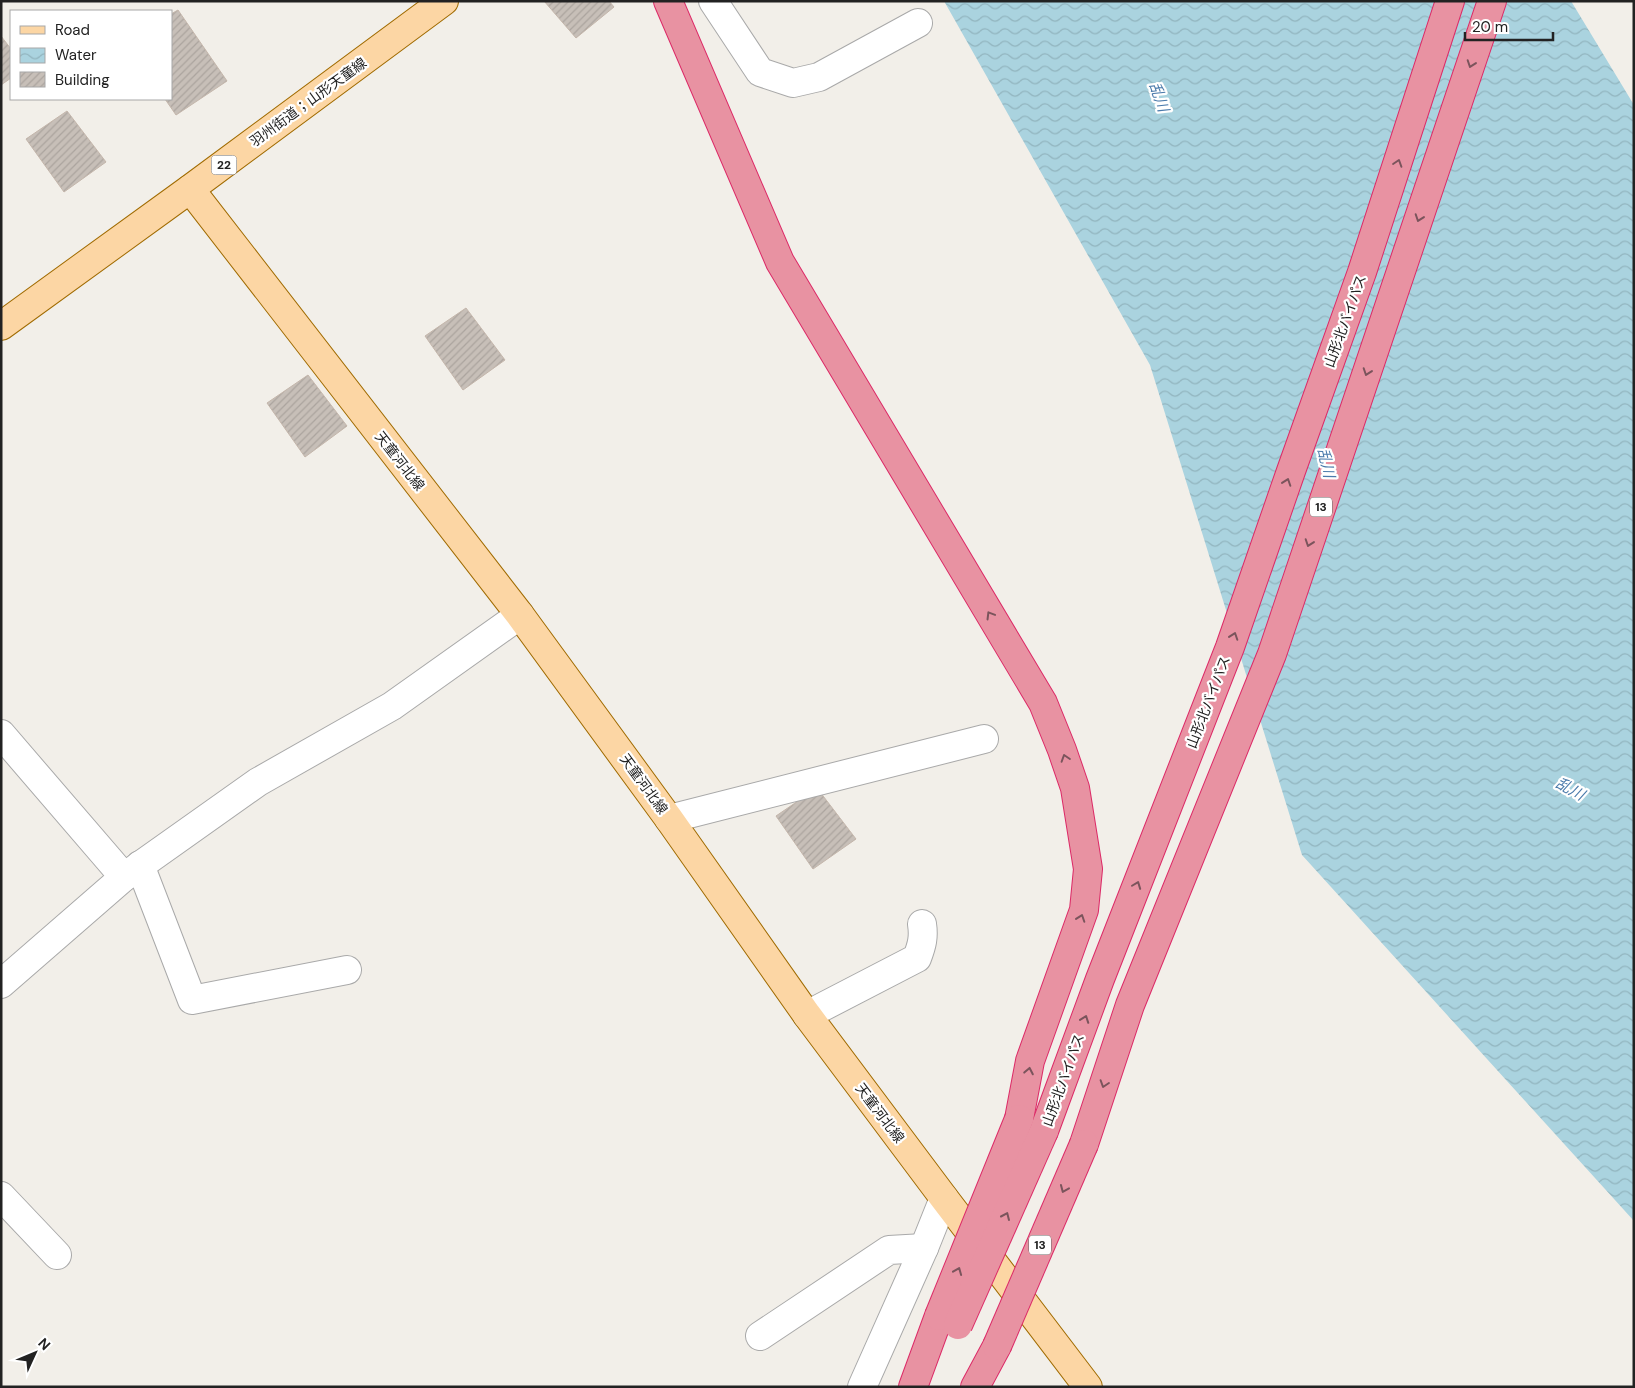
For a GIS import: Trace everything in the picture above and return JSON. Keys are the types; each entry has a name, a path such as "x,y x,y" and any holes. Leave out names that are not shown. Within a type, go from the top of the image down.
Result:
{"highway":[{"path":"668,1 780,262 1043,703 1062,750 1074,788 1088,869 1084,910 1030,1061 1019,1119 949,1320 913,1387"},
{"name":"山形北バイパス","path":"925,1387 949,1320 1044,1131 1100,979 1230,647 1290,471 1362,272 1450,1"},
{"name":"13","path":"975,1387 997,1346 1084,1144 1130,1005 1272,654 1492,1"}],"main road":[{"name":"羽州街道；山形天童線","path":"1,326 444,1"},
{"name":"天童河北線","path":"190,189 520,615 669,819 807,1014 1088,1387"}],"street":[{"path":"713,1 760,72 793,83 818,77 918,23"},
{"path":"1,984 132,871 258,782 392,706 520,615"},
{"path":"1,734 132,871 192,1000 347,970"},
{"path":"669,819 984,739"},
{"path":"807,1014 917,958 924,935 922,924"},
{"path":"1,1196 57,1255"},
{"path":"862,1387 924,1248 944,1198"},
{"path":"760,1336 889,1250 924,1248"}],"water":[{"name":"乱川","path":"944,1 1571,1 1634,105 1634,1221 1302,855 1150,365"}],"building":[{"path":"544,1 609,1 614,7 576,38"},
{"path":"178,10 227,81 176,115 166,100 172,100 172,13"},
{"path":"1,36 10,48 10,79 1,85"},
{"path":"67,111 106,162 64,192 26,139"},
{"path":"466,308 505,360 463,390 425,336"},
{"path":"308,375 347,426 305,457 267,403"},
{"path":"817,788 856,839 813,869 776,816"}]}
